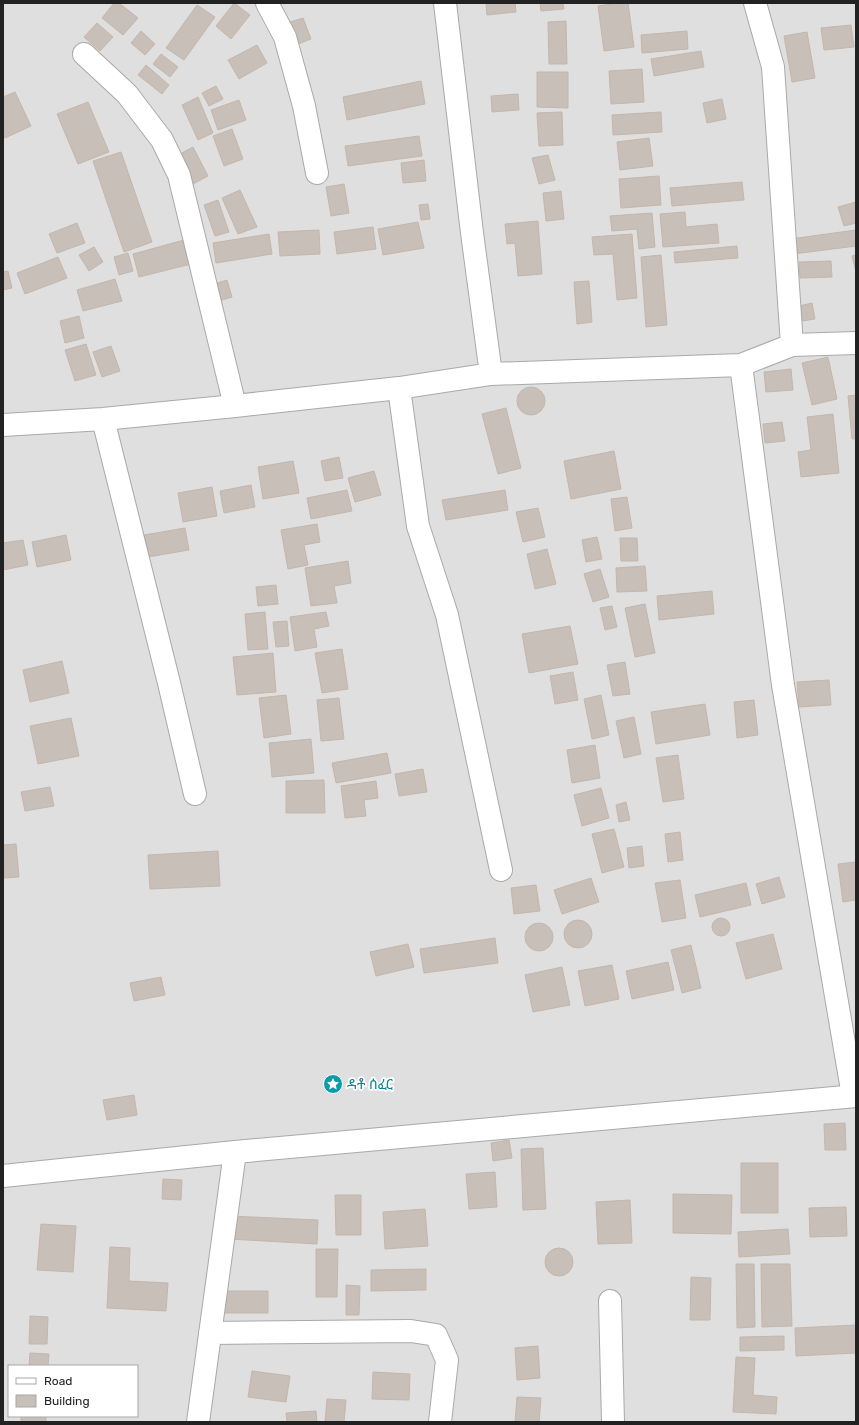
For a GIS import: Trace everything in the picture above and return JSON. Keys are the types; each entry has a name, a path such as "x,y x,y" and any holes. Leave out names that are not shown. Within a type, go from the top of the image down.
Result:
{"street":[{"path":"267,3 285,37 304,106 317,173"},
{"path":"445,3 472,233 491,374"},
{"path":"755,3 773,67 792,345"},
{"path":"84,54 126,94 162,140 179,175 235,406"},
{"path":"3,425 102,419 235,406 399,388 491,374 741,365 792,345 856,343"},
{"path":"3,1176 235,1152 855,1096 783,685 741,365"},
{"path":"399,388 418,526 447,615 501,870"},
{"path":"102,419 169,682 195,794"},
{"path":"198,1422 235,1152"},
{"path":"610,1301 613,1422"},
{"path":"210,1333 411,1331 436,1335 447,1360 440,1422"}],"shaded area":[{"path":"3,3 856,3 856,1422 3,1422"}],"building":[{"path":"114,3 119,3 138,18 123,35 102,18"},
{"path":"234,3 250,15 231,39 216,26"},
{"path":"486,3 515,3 516,12 487,15"},
{"path":"540,3 563,3 564,9 541,11"},
{"path":"628,3 634,47 604,51 598,6"},
{"path":"197,5 215,17 184,60 166,48"},
{"path":"303,18 311,39 298,44 290,22"},
{"path":"566,21 567,64 549,64 548,22"},
{"path":"97,23 113,37 100,51 84,37"},
{"path":"851,25 854,47 824,50 821,28"},
{"path":"141,31 155,44 145,55 131,43"},
{"path":"687,31 688,49 642,53 641,35"},
{"path":"807,32 815,78 792,82 784,36"},
{"path":"257,45 267,63 239,79 228,60"},
{"path":"701,51 704,67 654,76 651,59"},
{"path":"161,54 178,67 170,77 153,64"},
{"path":"146,65 169,85 162,94 138,75"},
{"path":"642,69 644,102 611,104 609,71"},
{"path":"537,72 568,72 568,108 537,107"},
{"path":"421,81 425,104 347,120 343,97"},
{"path":"216,86 223,99 209,106 202,93"},
{"path":"15,92 31,126 5,138 3,133 3,97"},
{"path":"518,94 519,110 492,112 491,96"},
{"path":"198,97 213,133 198,140 182,105"},
{"path":"722,99 726,119 707,123 703,103"},
{"path":"239,100 246,120 218,130 211,110"},
{"path":"88,102 109,152 78,164 57,114"},
{"path":"562,112 563,145 539,146 537,113"},
{"path":"661,112 662,132 613,135 612,115"},
{"path":"232,129 243,159 224,166 213,136"},
{"path":"419,136 422,156 348,166 345,146"},
{"path":"649,138 653,166 620,170 617,142"},
{"path":"193,147 208,176 193,184 178,155"},
{"path":"121,152 152,242 124,252 93,161"},
{"path":"548,155 555,180 539,184 532,158"},
{"path":"424,160 426,181 403,183 401,163"},
{"path":"659,176 661,205 621,208 619,179"},
{"path":"742,182 744,200 672,206 670,188"},
{"path":"344,184 349,213 331,216 326,187"},
{"path":"240,190 257,227 238,234 222,198"},
{"path":"561,191 564,219 546,221 543,193"},
{"path":"218,200 229,232 215,236 204,205"},
{"path":"856,202 856,223 844,226 838,207"},
{"path":"428,204 430,219 421,220 419,205"},
{"path":"685,212 686,227 717,224 719,243 663,247 660,214"},
{"path":"652,213 655,247 639,249 637,229 612,231 610,216"},
{"path":"538,221 542,274 518,276 515,243 507,244 505,224"},
{"path":"418,222 424,248 383,255 378,229"},
{"path":"77,223 85,243 57,253 49,234"},
{"path":"373,227 376,249 337,254 334,232"},
{"path":"319,230 320,254 280,256 278,232"},
{"path":"856,230 856,246 793,254 790,239"},
{"path":"269,234 272,254 216,263 213,243"},
{"path":"632,234 637,298 617,300 613,254 594,255 592,237"},
{"path":"184,240 191,264 139,277 133,254"},
{"path":"737,246 738,258 675,263 674,252"},
{"path":"94,247 103,262 89,271 79,255"},
{"path":"128,253 133,271 119,275 114,257"},
{"path":"661,255 667,325 646,327 641,257"},
{"path":"856,255 856,272 852,256"},
{"path":"58,257 67,278 25,294 17,273"},
{"path":"831,261 832,277 800,278 799,262"},
{"path":"8,271 12,288 3,290 3,272"},
{"path":"115,279 122,301 83,311 77,290"},
{"path":"227,280 232,297 219,301 214,284"},
{"path":"589,281 592,322 577,324 574,282"},
{"path":"812,303 815,319 802,321 799,306"},
{"path":"79,316 84,338 65,343 60,321"},
{"path":"86,344 96,375 75,381 65,350"},
{"path":"111,346 120,371 102,377 93,352"},
{"path":"828,357 837,399 812,405 802,363"},
{"path":"791,369 793,390 766,392 764,372"},
{"path":"531,387 541,391 545,401 541,411 531,415 521,411 517,401 521,391"},
{"path":"856,395 856,439 852,439 848,396"},
{"path":"506,408 521,468 498,474 482,414"},
{"path":"833,414 839,473 801,477 798,452 811,450 807,417"},
{"path":"782,422 785,441 765,443 763,424"},
{"path":"614,451 621,489 571,499 564,461"},
{"path":"339,457 343,478 325,481 321,461"},
{"path":"293,461 299,493 263,499 258,467"},
{"path":"374,471 381,495 355,502 348,478"},
{"path":"251,485 255,507 224,513 220,491"},
{"path":"212,487 217,516 183,522 178,493"},
{"path":"347,490 352,511 311,519 307,498"},
{"path":"505,490 508,510 446,520 442,500"},
{"path":"627,497 632,528 615,531 611,499"},
{"path":"538,508 545,537 523,542 516,512"},
{"path":"317,524 320,542 304,545 308,565 288,569 281,530"},
{"path":"185,528 189,550 148,557 144,535"},
{"path":"66,535 71,560 37,567 32,542"},
{"path":"597,537 602,559 586,562 582,540"},
{"path":"620,538 637,538 638,561 621,561"},
{"path":"23,540 28,565 3,570 3,543"},
{"path":"547,549 556,584 535,589 527,554"},
{"path":"348,561 351,583 334,586 337,603 311,606 305,568"},
{"path":"645,566 647,591 617,592 616,568"},
{"path":"600,569 609,597 593,602 584,574"},
{"path":"276,585 278,604 258,606 256,587"},
{"path":"712,591 714,614 659,620 657,596"},
{"path":"645,604 655,653 635,657 625,608"},
{"path":"612,606 617,627 605,630 600,608"},
{"path":"265,612 268,649 248,650 245,614"},
{"path":"326,612 329,626 314,629 317,647 295,651 290,617"},
{"path":"287,621 289,646 276,647 273,622"},
{"path":"570,626 578,664 529,673 522,634"},
{"path":"342,649 348,689 322,693 315,653"},
{"path":"273,653 276,692 237,695 233,657"},
{"path":"62,661 69,693 30,702 23,670"},
{"path":"625,662 630,694 613,696 607,665"},
{"path":"573,672 578,700 555,704 550,676"},
{"path":"829,680 831,705 799,707 797,682"},
{"path":"286,695 291,734 264,738 259,698"},
{"path":"601,695 609,735 592,739 584,699"},
{"path":"339,698 344,739 321,741 317,700"},
{"path":"754,700 758,735 737,738 734,702"},
{"path":"705,704 710,735 656,744 651,712"},
{"path":"634,717 641,754 624,758 616,721"},
{"path":"71,718 79,756 38,764 30,726"},
{"path":"311,739 314,773 272,777 269,743"},
{"path":"595,745 600,778 572,783 567,750"},
{"path":"387,753 391,773 336,783 332,763"},
{"path":"678,755 684,799 663,802 656,758"},
{"path":"423,769 427,792 399,796 395,774"},
{"path":"324,780 325,813 286,813 286,781"},
{"path":"376,781 378,798 364,800 366,816 345,818 341,786"},
{"path":"50,787 54,806 25,811 21,792"},
{"path":"601,788 609,818 582,826 574,795"},
{"path":"626,802 630,820 619,822 616,805"},
{"path":"614,829 624,867 602,873 592,834"},
{"path":"680,832 683,860 668,862 665,834"},
{"path":"16,844 19,877 4,878 3,845"},
{"path":"642,846 644,866 629,868 627,848"},
{"path":"218,851 220,886 150,889 148,855"},
{"path":"856,862 856,900 843,902 838,864"},
{"path":"779,877 785,897 762,904 756,884"},
{"path":"591,878 599,902 562,914 554,890"},
{"path":"680,880 686,918 662,922 655,883"},
{"path":"746,883 751,905 700,917 695,895"},
{"path":"536,885 540,911 514,914 511,888"},
{"path":"721,918 727,921 730,927 727,933 721,936 715,933 712,927 715,921"},
{"path":"578,920 588,924 592,934 588,944 578,948 568,944 564,934 568,924"},
{"path":"539,923 549,927 553,937 549,947 539,951 529,947 525,937 529,927"},
{"path":"773,934 782,969 746,979 736,943"},
{"path":"495,938 498,963 424,973 420,949"},
{"path":"408,944 414,967 376,976 370,952"},
{"path":"691,945 701,988 682,993 671,950"},
{"path":"668,962 674,990 632,999 626,971"},
{"path":"612,965 619,999 585,1006 578,971"},
{"path":"562,967 570,1005 533,1012 525,975"},
{"path":"161,977 165,995 134,1001 130,983"},
{"path":"134,1095 137,1115 107,1120 103,1100"},
{"path":"845,1123 846,1150 825,1150 824,1124"},
{"path":"509,1140 512,1158 493,1161 491,1143"},
{"path":"543,1148 546,1209 523,1210 521,1149"},
{"path":"741,1163 778,1163 778,1213 741,1213"},
{"path":"495,1172 497,1207 469,1209 466,1174"},
{"path":"163,1179 182,1180 181,1200 162,1199"},
{"path":"673,1194 732,1195 731,1234 673,1233"},
{"path":"335,1195 361,1195 361,1235 336,1235"},
{"path":"630,1200 632,1243 598,1244 596,1202"},
{"path":"846,1207 847,1236 810,1237 809,1208"},
{"path":"425,1209 428,1246 385,1249 383,1212"},
{"path":"230,1216 318,1220 317,1244 229,1239"},
{"path":"41,1224 76,1226 73,1272 37,1270"},
{"path":"788,1229 790,1254 739,1257 738,1232"},
{"path":"110,1247 130,1248 129,1281 168,1283 166,1311 107,1308"},
{"path":"559,1248 569,1252 573,1262 569,1272 559,1276 549,1272 545,1262 549,1252"},
{"path":"316,1249 338,1249 337,1297 316,1297"},
{"path":"736,1264 754,1264 755,1327 737,1328"},
{"path":"761,1264 790,1264 792,1326 762,1327"},
{"path":"426,1269 426,1290 371,1291 371,1270"},
{"path":"691,1277 711,1278 710,1320 690,1320"},
{"path":"346,1285 360,1286 359,1315 346,1315"},
{"path":"219,1291 268,1291 268,1313 219,1313"},
{"path":"30,1316 48,1317 47,1344 29,1344"},
{"path":"856,1325 856,1353 796,1356 795,1328"},
{"path":"784,1336 784,1350 740,1351 740,1337"},
{"path":"538,1346 540,1378 517,1380 515,1348"},
{"path":"30,1353 49,1354 48,1365 29,1365"},
{"path":"736,1357 755,1358 753,1395 777,1397 776,1414 733,1412"},
{"path":"252,1371 290,1376 286,1402 248,1397"},
{"path":"373,1372 410,1374 409,1400 372,1399"},
{"path":"517,1397 541,1398 539,1422 515,1422"},
{"path":"327,1399 346,1400 344,1422 325,1422"},
{"path":"316,1411 317,1422 287,1422 286,1413"},
{"path":"21,1417 46,1417 46,1422 21,1422"}],"place":[{"name":"ዳቶ ሰፈር","path":"333,1084"}]}
